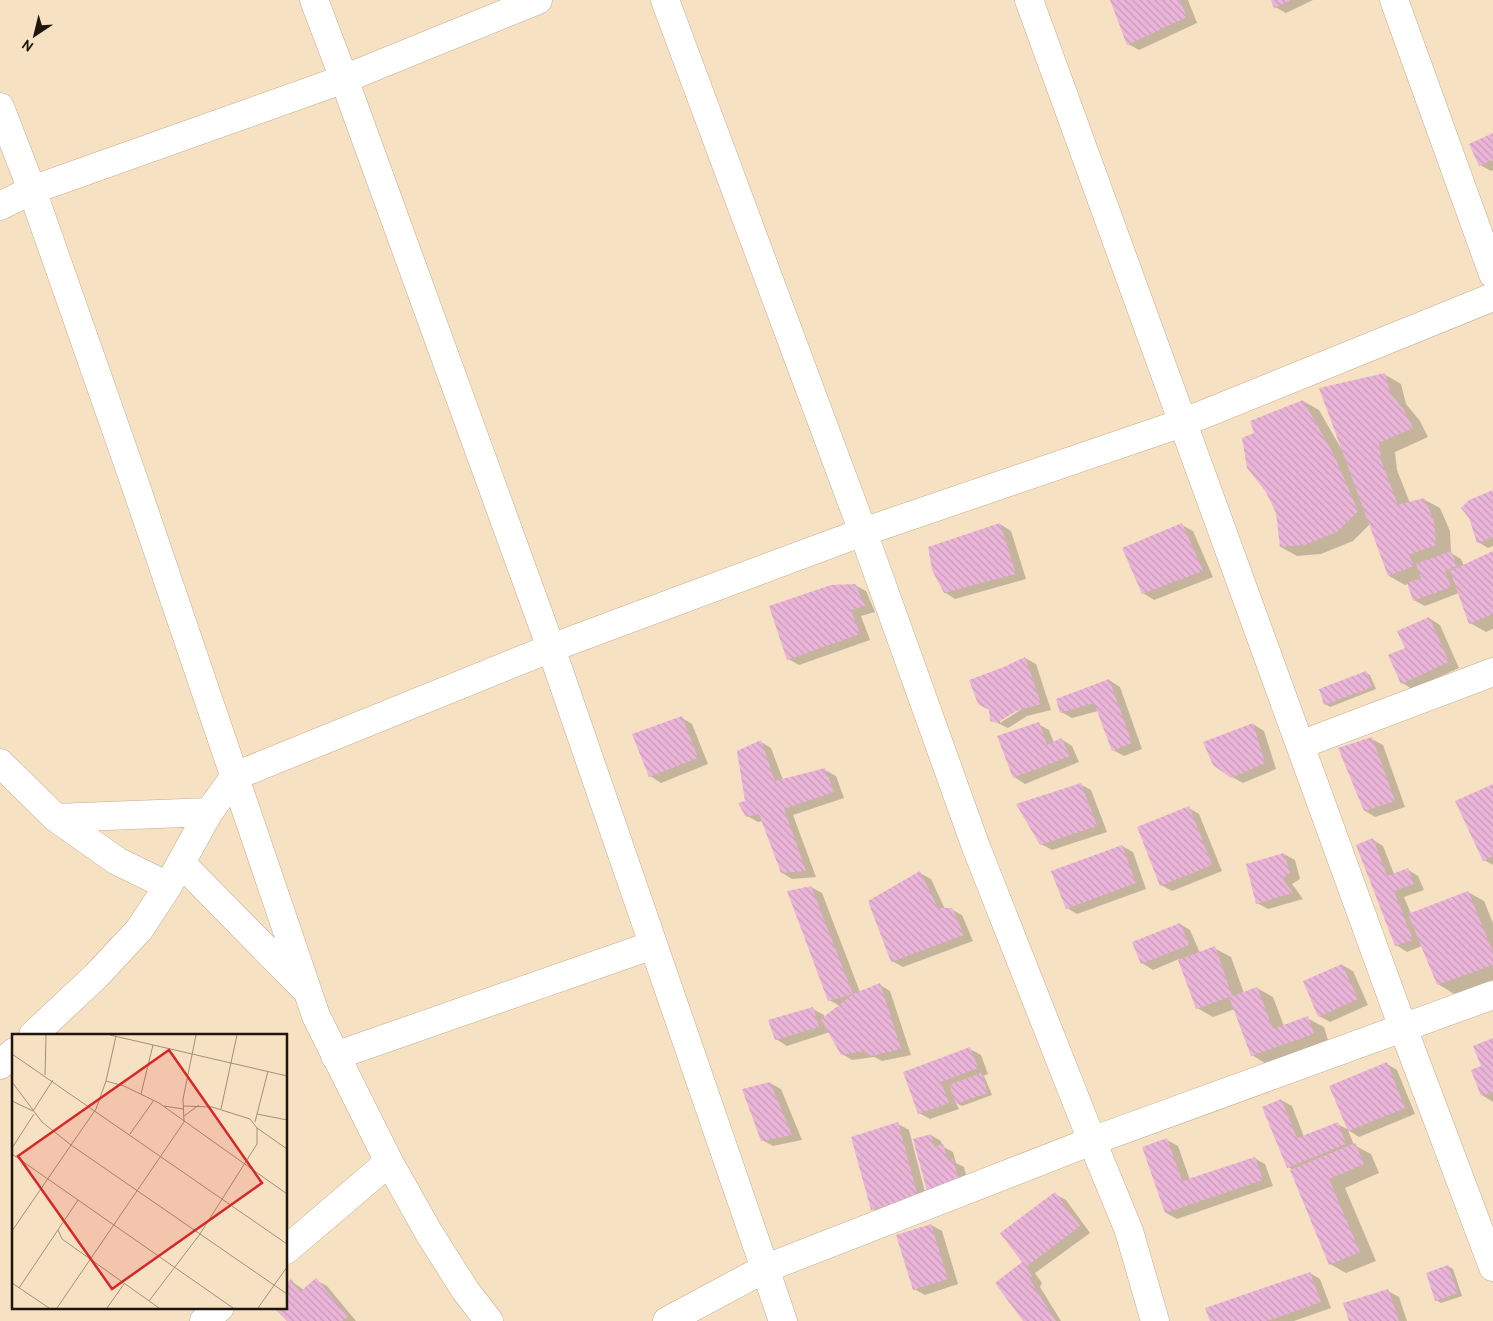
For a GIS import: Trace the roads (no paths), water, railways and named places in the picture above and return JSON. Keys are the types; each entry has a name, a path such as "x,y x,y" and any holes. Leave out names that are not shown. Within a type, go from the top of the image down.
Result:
{"street":[{"path":"314,0 551,648 783,1321"},
{"path":"0,206 32,190 344,79 538,0"},
{"path":"665,0 863,532 976,847 1129,1231 1155,1321"},
{"path":"1029,0 1403,1028 1493,1267"},
{"path":"1394,0 1493,274"},
{"path":"0,108 32,190 316,1016 389,1162 429,1233 465,1290 489,1321"},
{"path":"33,1034 96,976 139,930 175,874 209,812 235,776 551,648 863,532 1182,423 1493,297"},
{"path":"1300,746 1493,672"},
{"path":"0,762 56,818 117,861 175,874 308,992"},
{"path":"56,818 209,812"},
{"path":"336,1056 652,945"},
{"path":"667,1321 764,1269 1092,1141 1493,995"},
{"path":"0,1065 12,1054"},
{"path":"288,1248 389,1162"},
{"path":"204,1321 219,1308"}]}
